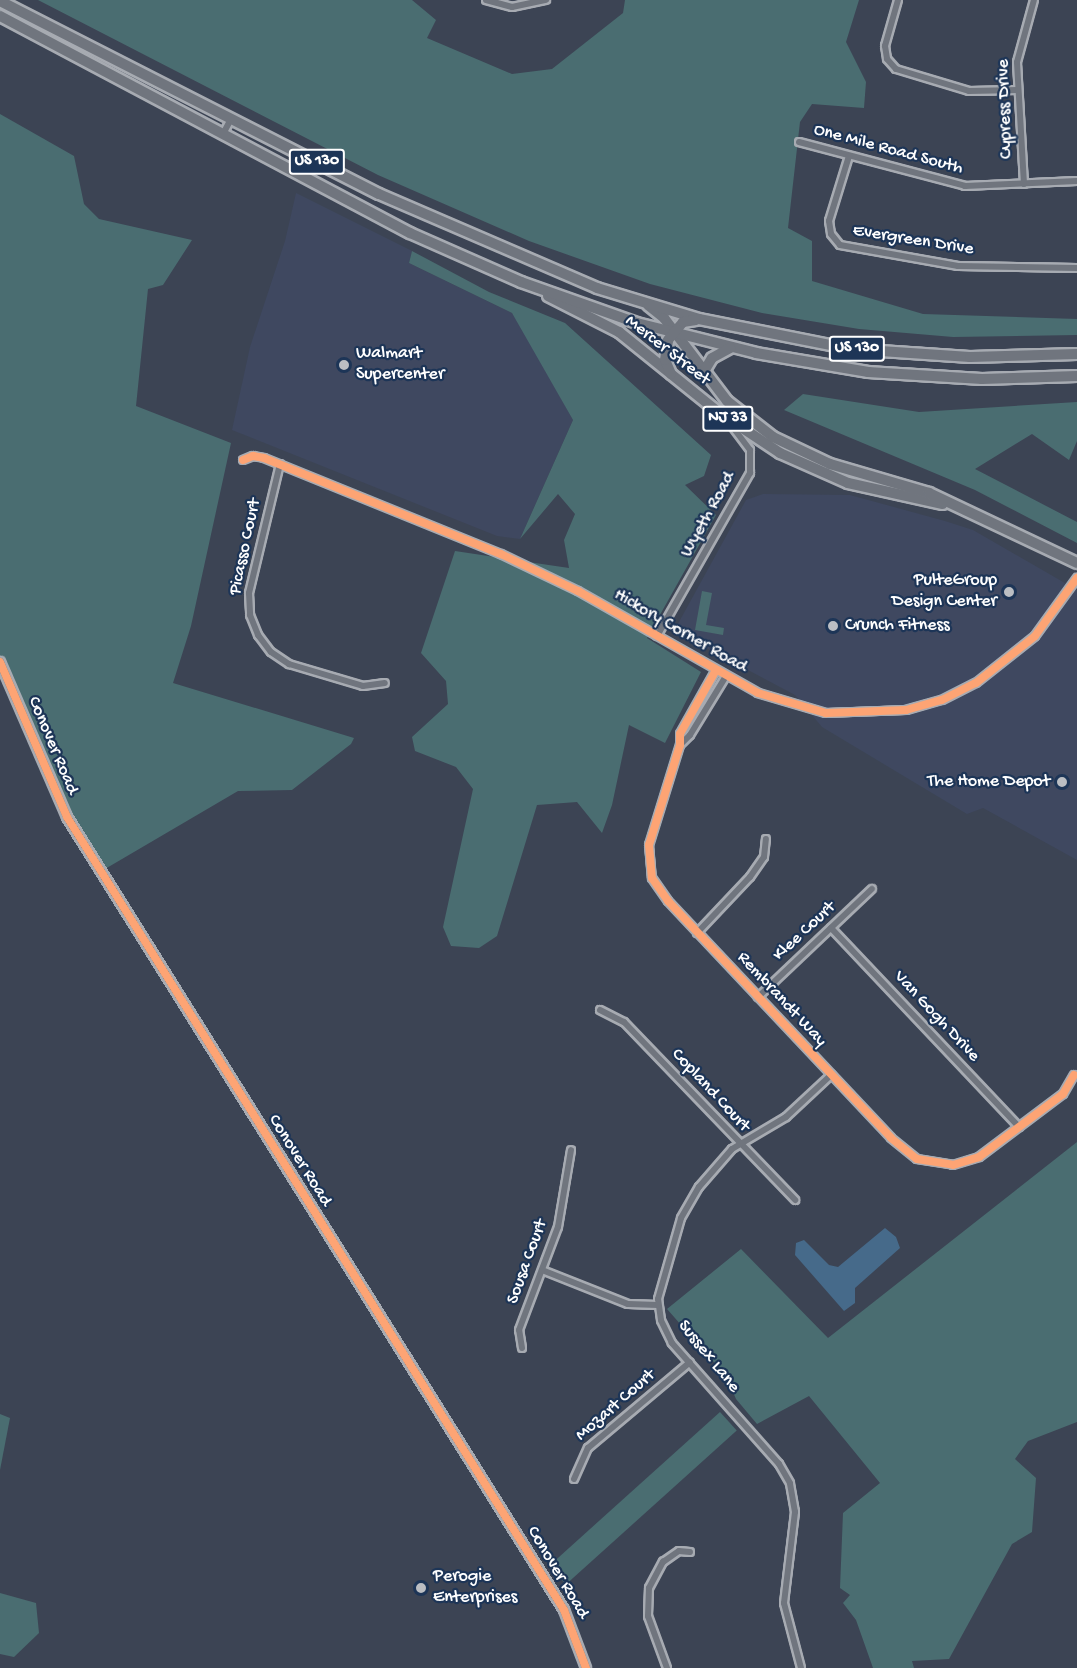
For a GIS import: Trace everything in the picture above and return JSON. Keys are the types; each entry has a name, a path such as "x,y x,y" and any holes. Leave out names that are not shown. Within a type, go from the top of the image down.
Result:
{"main road":[{"name":"US 130","path":"0,1 379,194 523,259 643,302 699,319 812,343 891,353 970,357 1077,354"},
{"name":"US 130","path":"0,16 388,222 522,282 673,333 731,348 831,367 906,376 982,379 1077,376"},
{"name":"Mercer Street","path":"522,282 620,332 717,411 811,469 848,483 959,508 989,518 1077,563"},
{"name":"Mercer Street","path":"643,302 657,310 703,373 740,413 790,447 830,464 929,493 959,508"},
{"path":"671,374 664,348 683,322 699,319"},
{"path":"703,373 712,358 731,348"}],"street":[{"path":"486,0 512,7 546,0"},
{"path":"898,0 885,46 887,59 896,69 969,91 1018,90"},
{"name":"Cypress Drive","path":"1024,184 1018,90 1019,52 1034,0"},
{"path":"223,134 231,119"},
{"name":"One Mile Road South","path":"799,142 950,184 1077,181"},
{"name":"Evergreen Drive","path":"849,156 829,221 831,234 840,245 958,266 1077,268"},
{"name":"Wyeth Road","path":"657,636 751,467 751,453 744,438 717,411"},
{"name":"Hickory Corner Road","path":"243,460 253,456 280,464 533,568 767,697 816,711 880,714 922,706 976,683 1019,652 1043,628 1077,578"},
{"name":"Picasso Court","path":"280,464 249,594 250,615 258,635 271,652 289,664 363,686 385,684"},
{"name":"Conover Road","path":"0,662 67,817 564,1610 586,1668"},
{"name":"Rembrandt Way","path":"716,670 681,731 680,745 660,807 648,858 657,887 697,933 903,1149 927,1162 953,1165 971,1160 1063,1094 1074,1075"},
{"name":"Rembrandt Way","path":"680,745 690,735 726,676"},
{"path":"697,933 750,877 764,857 766,839"},
{"name":"Klee Court","path":"758,996 872,889"},
{"name":"Van Gogh Drive","path":"831,927 1019,1127"},
{"name":"Copland Court","path":"600,1010 624,1022 795,1200"},
{"path":"542,1270 628,1304 658,1305 684,1212 722,1158 740,1144 786,1117 831,1075"},
{"name":"Sousa Court","path":"522,1348 519,1330 558,1227 571,1150"},
{"name":"Sussex Lane","path":"658,1305 667,1334 779,1464 793,1490 795,1512 784,1603 801,1668"},
{"name":"Mozart Court","path":"574,1479 588,1448 690,1362"},
{"path":"667,1668 648,1616 649,1588 663,1562 680,1551 690,1552"}],"shaded area":[{"path":"296,193 412,251 409,263 512,313 522,326 573,420 520,539 497,536 232,430 250,347 285,241"},
{"path":"763,494 850,495 945,521 973,530 1077,590 1077,860 983,808 967,814 822,727 795,695 674,631 746,500"},
{"path":"885,1228 896,1237 900,1248 855,1288 855,1303 844,1311 795,1255 796,1243 804,1240 829,1265 838,1267"}],"green space":[{"path":"38,0 412,0 436,20 427,38 512,74 552,69 623,13 625,0 859,0 846,42 866,82 864,108 812,104 800,122 788,228 812,241 812,281 923,314 1077,319 1077,335 953,337 859,329 762,313 650,284 529,241 378,175"},
{"path":"0,114 74,156 84,204 99,219 192,240 163,285 148,289 136,406 231,443 191,626 173,683 354,738 351,744 292,790 238,791 105,869 57,791 4,658 0,658"},
{"path":"412,251 489,292 565,323 711,455 704,476 685,485 716,515 647,638 701,672 665,743 629,725 612,805 602,833 577,802 537,805 497,936 479,948 451,946 443,927 473,789 456,767 415,751 412,737 448,704 446,681 421,653 455,551 569,568 564,540 575,514 558,494 520,539 573,420 512,313 409,263"},
{"path":"803,394 919,412 1077,402 1077,441 1069,460 1032,434 975,469 1077,522 1077,543 975,490 784,410"},
{"path":"702,591 712,593 706,625 724,628 723,635 695,630"},
{"path":"1077,1142 1077,1422 1028,1441 1015,1459 1036,1478 1032,1532 1012,1544 949,1659 912,1661 914,1668 873,1668 856,1620 843,1603 850,1595 840,1588 843,1513 880,1483 809,1396 757,1424 736,1399 726,1376 667,1309 741,1249 828,1338"},
{"path":"720,1412 737,1431 566,1584 549,1566"},
{"path":"0,1414 10,1418 0,1470"},
{"path":"0,1593 36,1603 39,1633 14,1657 0,1654"}],"cycle path":[{"path":"243,460 253,456 264,458 501,554 578,591 758,693 826,713 906,710 942,700 976,683 1035,636 1077,578"},
{"path":"0,662 67,817 564,1610 586,1668"},
{"path":"716,670 680,734 680,745 649,845 652,878 668,901 891,1138 917,1159 953,1165 979,1157 1063,1094 1074,1075"}],"place":[{"name":"Walmart Supercenter","path":"344,365"},
{"name":"PulteGroup Design Center","path":"1009,592"},
{"name":"Crunch Fitness","path":"833,626"},
{"name":"The Home Depot","path":"1062,782"},
{"name":"Perogie Enterprises","path":"421,1588"}]}
